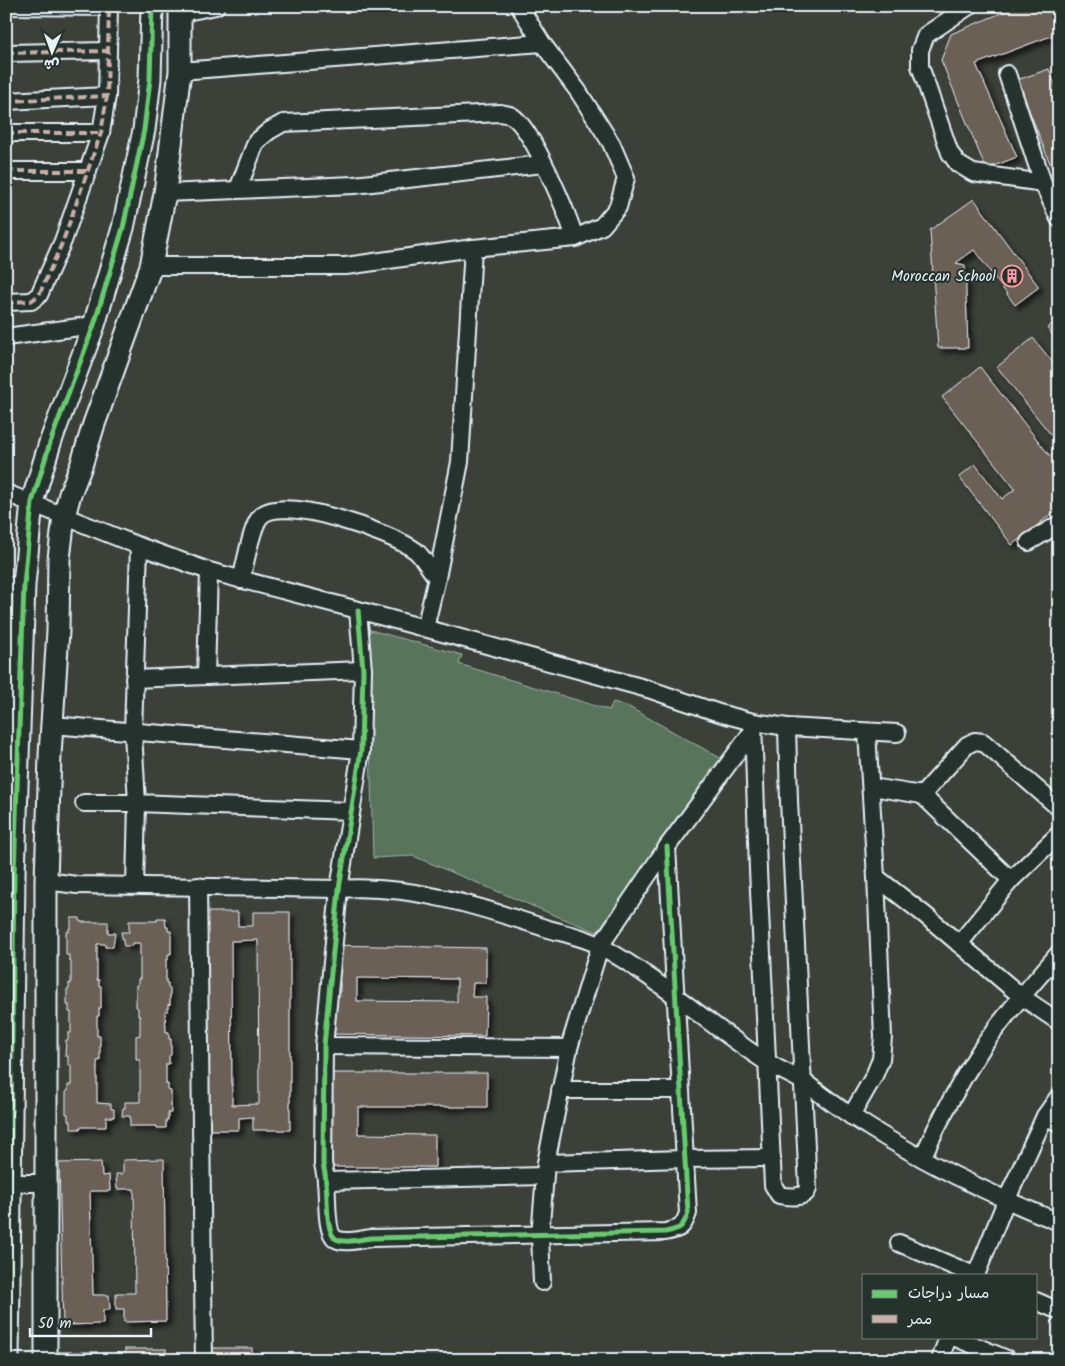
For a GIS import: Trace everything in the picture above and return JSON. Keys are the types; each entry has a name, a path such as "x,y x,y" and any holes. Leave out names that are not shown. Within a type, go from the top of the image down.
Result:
{"street":[{"path":"6,6 109,7 106,96 101,133 88,171 63,241 39,295 31,300 6,302"},
{"path":"8,1360 10,873 15,585 32,502 50,443 94,326 122,228 144,130 150,79 152,6"},
{"path":"46,1360 46,881 52,724 58,631 59,559 64,516 94,424 151,266 165,193 180,71 181,10 216,6"},
{"path":"151,266 346,266 473,248 575,238 602,226 618,207 626,178 606,136 578,91 542,43 519,6"},
{"path":"969,6 926,35 920,50 920,66 950,153 958,164 973,173 1043,184"},
{"path":"180,71 542,43"},
{"path":"6,53 108,51"},
{"path":"1007,74 1043,184 1059,219"},
{"path":"6,101 106,96"},
{"path":"238,189 256,142 269,131 283,123 501,113 512,116 524,128 567,214 575,238"},
{"path":"6,133 101,133"},
{"path":"165,193 354,184 543,164"},
{"path":"6,171 88,171"},
{"path":"425,628 460,462 473,248"},
{"path":"6,337 94,326"},
{"path":"6,493 139,546 209,571 648,689 719,713 752,727 897,733"},
{"path":"242,580 254,531 260,518 268,513 292,509 326,515 379,533 409,546 418,552 437,578"},
{"path":"1029,542 1059,524"},
{"path":"136,885 137,803 133,732 139,546"},
{"path":"206,676 209,571"},
{"path":"358,610 362,670 361,750 339,889 324,1046 323,1163 329,1225 332,1235 338,1240 665,1232 678,1229 685,1224 688,1213 667,847"},
{"path":"134,679 362,670"},
{"path":"52,724 361,750"},
{"path":"542,1282 540,1236 545,1170 569,1048 600,946 752,727"},
{"path":"752,727 773,1185 779,1195 784,1196 804,1195 808,1192 787,728"},
{"path":"850,1116 874,1076 881,1059 882,1028 876,877 872,787 867,732"},
{"path":"922,795 967,745 975,741 983,742 1059,808"},
{"path":"872,787 922,795 1011,880"},
{"path":"84,803 137,803 352,812"},
{"path":"959,944 1011,880 1059,834"},
{"path":"10,873 46,881 77,885 392,890 437,897 503,914 600,946 768,1062 803,1082 850,1116 922,1158 1006,1201 1059,1222"},
{"path":"876,877 925,915 1022,997 1059,1022"},
{"path":"198,886 204,1360"},
{"path":"922,1158 940,1118 981,1050 1059,953"},
{"path":"324,1046 569,1048"},
{"path":"560,1090 680,1090"},
{"path":"975,1274 1006,1201 1052,1119 1059,1096"},
{"path":"326,1181 545,1170 684,1159 772,1158"},
{"path":"9,1184 47,1183"},
{"path":"899,1243 973,1274"},
{"path":"1038,1302 1059,1311"},
{"path":"940,1360 948,1338"},
{"path":"956,1338 1009,1360"}],"green space":[{"path":"367,629 462,655 459,664 609,710 613,702 627,706 722,759 597,932 413,856 373,858"}],"building":[{"path":"1018,6 1059,6 1059,33 976,64 1017,157 986,169 941,60 951,34"},
{"path":"1049,69 1059,95 1059,186 1017,80"},
{"name":"Moroccan School","path":"974,199 1039,287 1015,305 974,250 956,263 965,265 968,348 938,348 930,230"},
{"path":"1059,319 1059,343 1047,328"},
{"path":"1033,338 1059,370 1059,445 997,367"},
{"path":"980,367 1050,456 1059,450 1059,508 1012,545 959,477 975,464 1002,499 1015,489 942,397"},
{"path":"201,912 238,912 238,926 253,926 253,912 290,912 290,1130 253,1130 253,1117 239,1118 239,1130 201,1130","holes":["258,940 259,1104 232,1105 231,941"]},
{"path":"71,918 80,918 80,922 108,922 108,933 115,933 113,947 97,944 97,980 99,980 99,986 101,986 101,1008 99,1008 99,1016 97,1016 97,1036 100,1036 100,1061 97,1061 97,1103 111,1104 111,1109 114,1109 114,1117 106,1117 106,1127 71,1129 71,1121 68,1121 68,1114 66,1114 66,1091 68,1091 68,1085 71,1085 71,1065 68,1065 68,1056 65,1056 66,1040 68,1040 68,1033 71,1033 71,1012 69,1012 69,1005 67,1005 67,989 69,989 69,983 71,984 71,961 69,960 69,955 66,955 66,932 69,932 69,928 71,928"},
{"path":"157,918 165,918 166,927 168,927 168,931 171,931 171,954 168,954 168,960 166,960 166,983 168,983 168,988 170,988 170,1005 168,1004 168,1011 165,1011 166,1032 169,1032 169,1039 171,1039 171,1055 169,1056 169,1064 166,1064 166,1084 168,1084 168,1090 171,1091 171,1113 168,1113 166,1128 130,1126 130,1116 122,1116 125,1102 140,1102 140,1060 136,1060 136,1036 140,1035 140,1016 138,1016 138,1008 136,1007 136,985 138,985 138,979 140,979 140,943 124,946 121,932 129,932 129,921 157,921"},
{"path":"327,945 486,948 486,983 473,983 472,997 486,997 485,1036 326,1034 327,996 340,996 340,982 326,982","holes":["357,978 457,979 457,1002 357,1001"]},
{"path":"327,1073 487,1073 487,1107 358,1107 358,1134 435,1135 435,1167 326,1167"},
{"path":"164,1159 166,1321 124,1322 124,1309 116,1309 116,1293 135,1293 134,1189 117,1189 116,1174 123,1174 123,1160"},
{"path":"101,1162 102,1176 109,1175 110,1191 90,1191 93,1295 109,1295 110,1310 103,1310 103,1324 63,1325 59,1163"},
{"path":"211,1348 252,1348 252,1360 211,1360"},
{"path":"125,1349 166,1349 166,1360 125,1360"},
{"path":"59,1352 97,1352 97,1360 59,1360"}],"marked path":[{"path":"6,6 109,7"},
{"path":"6,302 31,301 39,295 63,241 101,133 107,96 109,6"},
{"path":"6,53 108,51"},
{"path":"6,101 107,96"},
{"path":"6,133 101,133"},
{"path":"6,171 88,171"}],"cycle path":[{"path":"8,1360 14,873 24,585 32,502 50,443 94,325 123,228 144,130 150,79 152,6"},
{"path":"358,610 363,670 361,750 339,889 324,1046 323,1163 330,1229 336,1239 349,1241 371,1238 665,1232 678,1229 682,1225 688,1213 667,847"}],"place":[{"name":"Moroccan School","path":"1012,276"}]}
